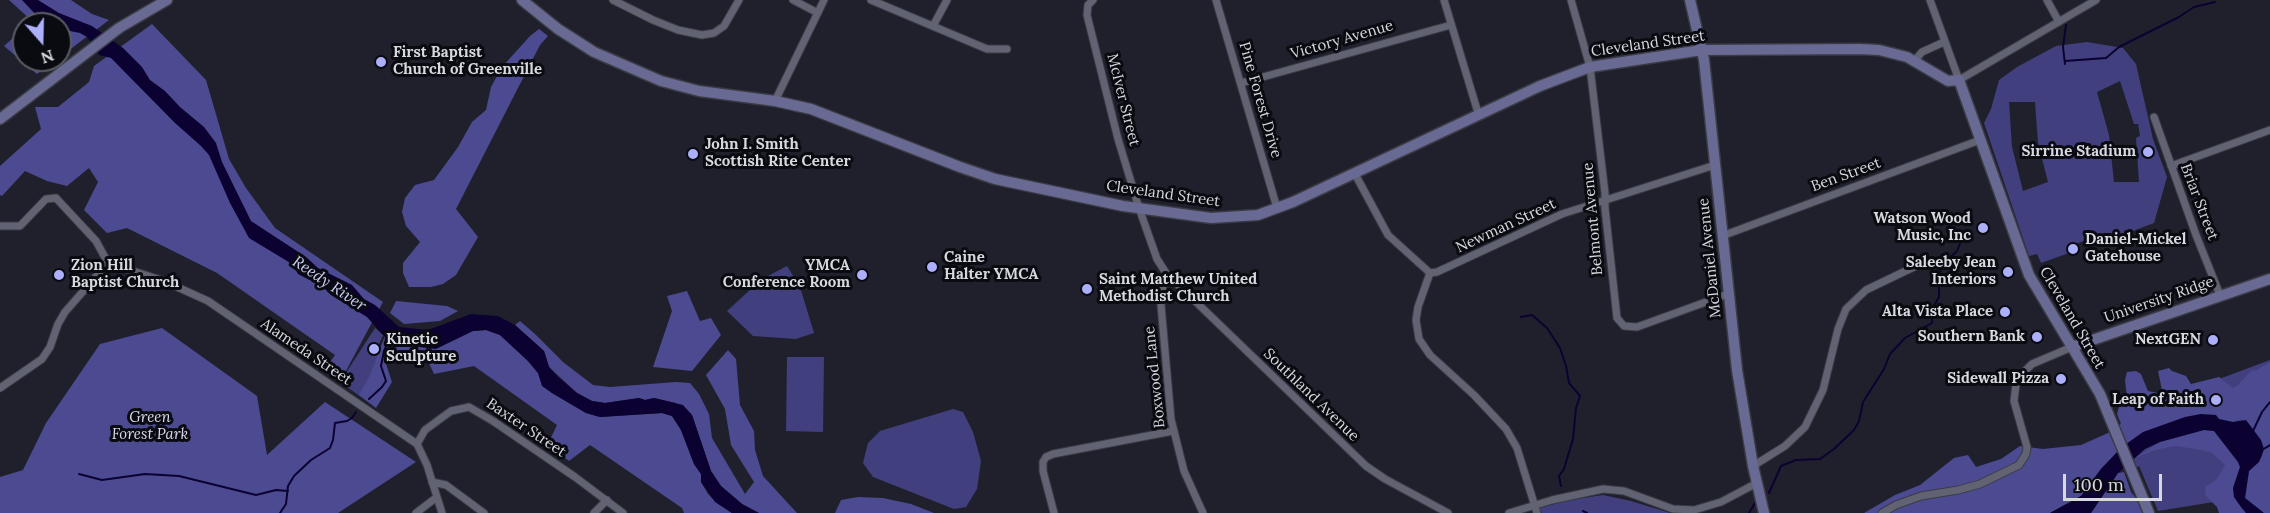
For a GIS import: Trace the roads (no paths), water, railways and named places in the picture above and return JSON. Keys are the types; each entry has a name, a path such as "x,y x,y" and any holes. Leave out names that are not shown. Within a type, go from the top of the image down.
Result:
{"street":[{"path":"1,115 119,28 167,0"},
{"name":"Cleveland Street","path":"522,0 558,29 594,52 642,75 699,91 775,101 828,115 975,173 1138,208 1219,218 1258,215 1277,208 1540,87 1590,67 1702,50 1860,49 1896,54 1915,60 1948,81 1959,80 2029,275 2100,394 2149,513"},
{"path":"613,0 678,30 702,35 714,33 724,26 739,0"},
{"path":"793,0 818,12"},
{"path":"775,101 824,0"},
{"path":"871,0 987,49 1007,49"},
{"path":"933,26 947,0"},
{"name":"McIver Street","path":"1093,0 1088,5 1087,15 1138,208"},
{"name":"Pine Forest Drive","path":"1216,0 1277,208"},
{"path":"1444,0 1479,116"},
{"name":"Belmont Avenue","path":"1571,0 1590,67 1616,314 1624,326 1637,327 1728,294"},
{"name":"McDaniel Avenue","path":"1689,0 1702,50 1737,370 1753,466 1764,513"},
{"path":"1930,0 1959,80 2096,0"},
{"path":"2047,0 2059,22"},
{"name":"Victory Avenue","path":"1241,83 1451,25"},
{"path":"1915,60 1922,52 1944,42"},
{"name":"Briar Street","path":"2154,117 2220,295"},
{"path":"2171,166 2270,130"},
{"name":"Ben Street","path":"1722,236 1980,140"},
{"name":"Newman Street","path":"1430,273 1437,272 1562,214 1715,165"},
{"path":"1355,174 1388,235 1430,273 1418,307 1416,320 1419,339 1430,355 1474,395 1506,429 1517,448 1536,509"},
{"path":"0,226 20,226 46,200 56,198 96,240 108,263 65,312 50,347 42,359 0,388"},
{"path":"1138,208 1157,259 1170,278"},
{"name":"Alameda Street","path":"108,263 164,281 208,301 417,444"},
{"path":"1753,466 1785,446 1805,427 1823,390 1838,329 1846,309 1866,290 1916,266"},
{"name":"Boxwood Lane","path":"1170,278 1163,285 1161,305 1173,431 1184,471 1203,513"},
{"name":"Southland Avenue","path":"1170,278 1366,466 1392,483 1448,513"},
{"name":"University Ridge","path":"1882,513 1921,496 1980,484 2019,465 2026,454 2027,447 2014,401 2016,384 2031,364 2072,347 2270,279"},
{"name":"Baxter Street","path":"417,444 420,435 425,430 451,411 469,407 493,421 607,500 622,513"},
{"path":"1054,513 1043,471 1043,462 1046,457 1173,431"},
{"path":"417,444 442,513"},
{"path":"432,482 446,485 484,513"},
{"path":"1509,513 1536,509 1578,493 1603,489 1624,491 1673,509 1694,510 1721,502 1757,483"},
{"path":"416,513 437,497"},
{"path":"594,513 607,500"}],"water":[{"path":"22,0 38,0 57,12 33,12"},
{"name":"Reedy River","path":"72,18 92,26 123,48 142,67 150,80 204,127 216,143 222,162 251,221 306,257 318,268 352,285 364,299 375,305 399,327 428,330 471,314 498,316 515,325 544,351 549,367 558,377 577,393 592,401 605,403 654,398 683,405 692,415 711,471 721,486 742,504 759,513 732,513 715,502 701,482 701,474 672,416 662,413 600,417 586,413 542,386 538,373 528,361 500,335 486,330 473,331 436,349 403,345 383,335 367,317 331,295 323,287 298,274 292,264 249,238 230,203 209,155 111,58 99,55 87,37 72,31"},
{"path":"2201,414 2216,415 2219,419 2233,422 2246,420 2261,440 2264,449 2259,462 2249,471 2245,498 2264,513 2246,513 2241,507 2234,497 2233,488 2240,467 2238,462 2214,431 2204,430 2160,442 2145,449 2118,473 2091,513 2050,513 2081,496 2101,469 2122,447 2143,432 2185,417"}],"waterway":[{"path":"2065,61 2106,58 2119,47 2194,7 2215,2"},
{"path":"2065,64 2063,47 2066,25"},
{"path":"1769,493 1781,466 1796,460 1820,459 1854,430 1859,421 1863,402 1884,369 1890,354 1905,338 1932,323 1932,309 1939,297 1939,273 1946,261 1957,251 1965,231"},
{"path":"1521,317 1532,315 1547,328 1560,348 1569,383 1580,396 1576,408 1573,439 1564,469 1559,476 1561,486"},
{"path":"369,399 386,381 381,366 384,351 391,336"},
{"path":"2252,433 2262,412 2270,402"},
{"path":"280,513 286,504 288,486 294,476 311,460 330,448 335,423 347,421 356,412"},
{"path":"2262,450 2270,445"},
{"path":"79,474 102,480 145,474 179,476 256,495 276,490 288,491"},
{"path":"1749,513 1755,503"},
{"path":"1583,511 1587,513"}],"place":[{"name":"First Baptist Church of Greenville","path":"381,62"},
{"name":"Sirrine Stadium","path":"2148,152"},
{"name":"John I. Smith Scottish Rite Center","path":"693,154"},
{"name":"Watson Wood Music, Inc","path":"1983,228"},
{"name":"Daniel-Mickel Gatehouse","path":"2073,249"},
{"name":"Caine Halter YMCA","path":"932,267"},
{"name":"Saleeby Jean Interiors","path":"2008,272"},
{"name":"Zion Hill Baptist Church","path":"59,275"},
{"name":"YMCA Conference Room","path":"862,275"},
{"name":"Saint Matthew United Methodist Church","path":"1087,289"},
{"name":"Alta Vista Place","path":"2005,312"},
{"name":"Southern Bank","path":"2037,337"},
{"name":"NextGEN","path":"2213,340"},
{"name":"Kinetic Sculpture","path":"374,349"},
{"name":"Sidewall Pizza","path":"2061,379"},
{"name":"Leap of Faith","path":"2216,400"}],"park label":[{"name":"Green Forest Park","path":"150,426"}]}
